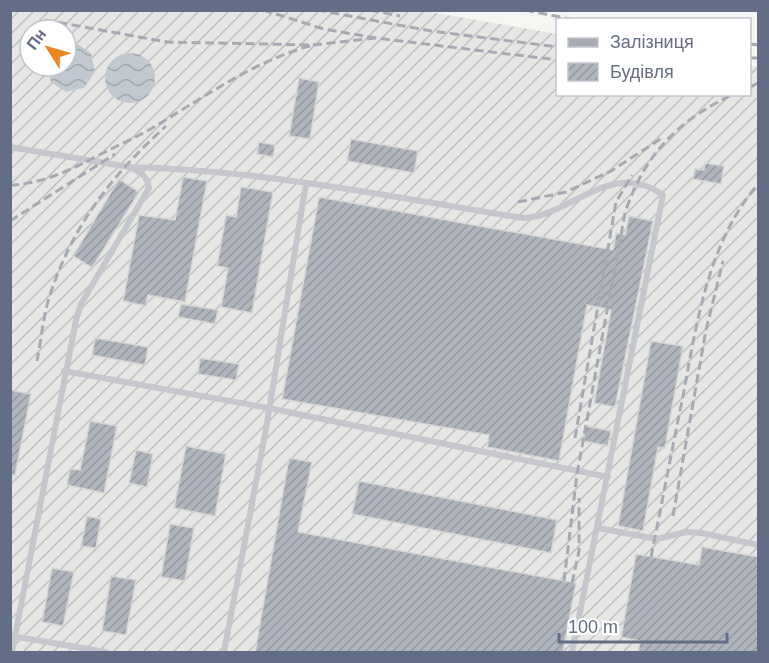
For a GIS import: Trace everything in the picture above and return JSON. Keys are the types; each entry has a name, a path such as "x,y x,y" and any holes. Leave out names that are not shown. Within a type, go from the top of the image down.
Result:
{"lane":[{"path":"10,147 129,167 180,168 306,183 523,218 542,215 593,190 610,186 636,184 652,187 663,195 572,652"},
{"path":"12,652 12,636 64,371 81,304 149,188 148,180 142,172 129,167"},
{"path":"224,652 306,183"},
{"path":"64,371 268,408 608,477"},
{"path":"598,528 657,539 686,532 702,533 759,545"},
{"path":"12,636 106,652"}],"shaded area":[{"path":"10,11 424,11 556,34 556,96 751,96 751,66 758,66 758,652 11,652"}],"water":[{"path":"78,45 91,53 95,72 84,88 66,92 51,82 50,78 78,78"},
{"path":"125,53 135,53 148,60 155,73 155,83 148,96 135,103 125,103 116,99 109,92 105,83 105,73 109,64 116,57"}],"building":[{"path":"299,78 319,82 310,139 289,136"},
{"path":"351,139 418,151 414,173 347,161"},
{"path":"259,142 275,145 273,157 257,154"},
{"path":"705,163 724,166 721,184 693,179 695,169 704,170"},
{"path":"183,177 207,181 185,302 148,295 146,306 123,301 139,215 175,220"},
{"path":"119,179 139,192 92,268 73,256"},
{"path":"241,187 273,192 252,313 221,307 228,268 217,266 226,215 236,217"},
{"path":"319,197 613,250 616,233 625,235 629,216 653,221 615,407 594,403 611,310 587,305 559,461 487,447 489,435 282,399"},
{"path":"181,304 218,310 215,324 178,317"},
{"path":"95,338 148,347 145,365 92,355"},
{"path":"651,341 683,346 665,448 658,447 643,531 618,526"},
{"path":"200,358 239,364 236,380 198,374"},
{"path":"10,390 31,394 15,475 10,475"},
{"path":"90,421 117,426 104,493 67,485 70,469 80,470"},
{"path":"586,426 611,431 608,446 583,441"},
{"path":"186,446 226,454 215,516 174,508"},
{"path":"136,450 153,454 147,487 129,483"},
{"path":"289,458 312,462 298,532 576,583 563,652 255,652"},
{"path":"359,481 557,520 551,553 352,514"},
{"path":"87,516 101,519 96,548 81,546"},
{"path":"170,524 194,528 185,581 161,577"},
{"path":"702,547 759,557 759,652 638,652 640,641 621,637 636,554 699,565"},
{"path":"52,568 74,572 63,626 42,622"},
{"path":"111,576 136,580 126,635 102,631"}],"railway":[{"path":"263,10 324,29 376,38 556,60"},
{"path":"317,10 431,31 556,47"},
{"path":"370,10 400,16"},
{"path":"525,10 565,18"},
{"path":"78,26 167,42 313,45 376,38"},
{"path":"751,44 758,45"},
{"path":"10,185 46,179 68,170 148,131 250,70 313,45"},
{"path":"751,58 758,58"},
{"path":"751,86 758,83"},
{"path":"564,581 577,474 625,213 642,174 666,142 696,115 730,96"},
{"path":"37,361 49,298 69,248 111,183 166,126"},
{"path":"518,202 566,192 611,171 662,138"},
{"path":"10,221 115,154"},
{"path":"575,438 616,202 632,175"},
{"path":"651,557 707,284 727,231 758,184"},
{"path":"673,516 706,330 723,261"},
{"path":"572,583 579,551 579,498"}]}
